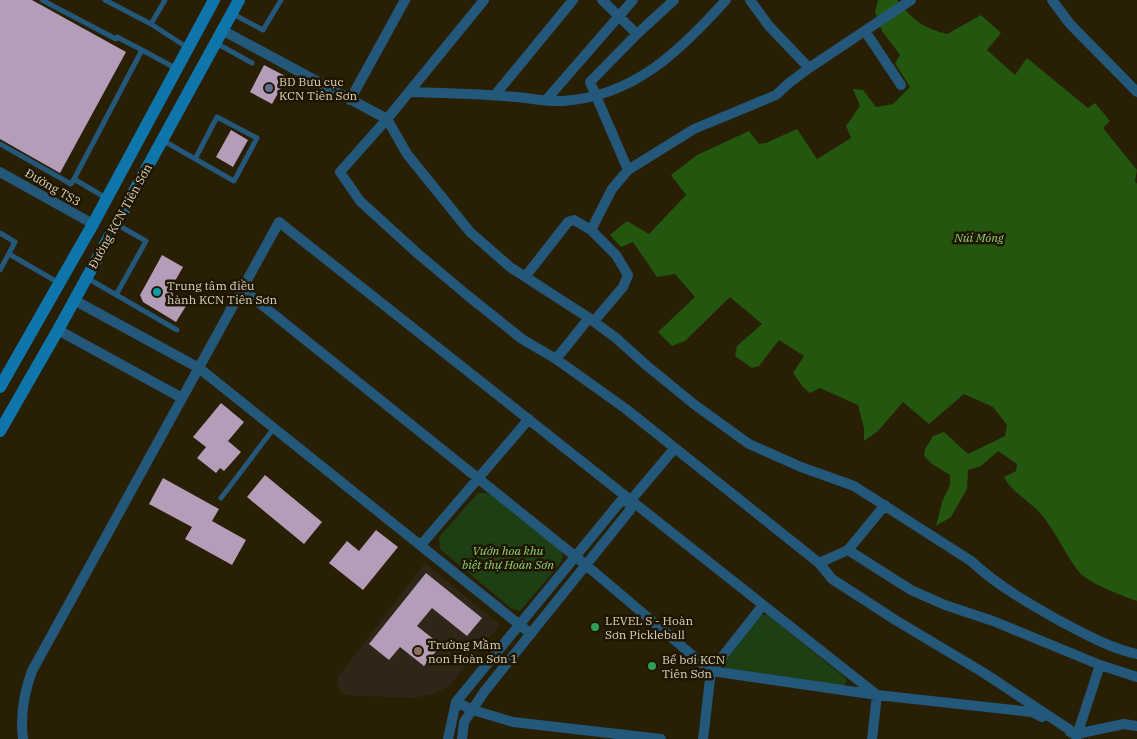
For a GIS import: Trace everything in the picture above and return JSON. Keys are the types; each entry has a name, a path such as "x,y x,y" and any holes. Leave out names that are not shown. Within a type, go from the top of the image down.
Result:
{"main road":[{"name":"Đường KCN Tiên Sơn","path":"0,387 93,224 214,0"},
{"name":"Đường KCN Tiên Sơn","path":"0,431 58,330 239,0"},
{"path":"93,224 113,229"}],"street":[{"path":"350,100 405,0"},
{"path":"484,0 410,92 340,172 360,201 416,253 522,339 556,359 626,409 819,563 840,584 984,673 1076,737"},
{"path":"495,95 573,0"},
{"path":"602,0 637,34"},
{"path":"546,100 633,0"},
{"path":"628,170 590,82 637,34 674,0"},
{"path":"410,92 495,95 561,102 596,96 620,88 648,73 666,60 726,0"},
{"path":"750,0 769,26 809,68"},
{"path":"591,230 612,189 628,170 694,129 776,94 809,68 911,0"},
{"path":"1052,0 1070,24 1137,92"},
{"path":"222,30 387,119 407,154 470,232 510,267 591,320 695,405 749,444 801,467 854,486 971,561 986,575 1024,601 1084,634 1118,650 1137,654"},
{"path":"865,31 901,86"},
{"name":"Đường TS3","path":"0,172 93,224"},
{"path":"525,276 568,222 574,220 591,230 616,255 628,275 623,287 556,359"},
{"path":"23,739 22,718 25,692 32,671 279,222 877,695"},
{"path":"242,289 586,565 711,671 877,695 1032,712 1076,737 1124,724 1137,726"},
{"path":"74,300 199,368 531,634"},
{"path":"58,330 182,398"},
{"path":"421,545 529,419"},
{"path":"462,739 464,722 484,692 630,510 631,500 674,449"},
{"path":"448,739 456,702 620,502 631,500"},
{"path":"819,563 848,550 885,505"},
{"path":"848,550 910,590 945,605 993,621 1100,665 1137,677"},
{"path":"703,739 711,671 763,605"},
{"path":"1076,737 1100,665"},
{"path":"872,739 877,695"},
{"path":"456,702 473,710 513,722 660,739"}],"lane":[{"path":"42,0 116,39 117,36 177,70"},
{"path":"105,0 151,24 189,48"},
{"path":"151,24 165,0"},
{"path":"231,13 263,30 281,0"},
{"path":"215,43 252,63"},
{"path":"0,144 70,184 142,50"},
{"path":"162,140 195,159 234,181 257,138 217,117 195,159"},
{"path":"74,179 107,198"},
{"path":"113,229 146,241 116,295"},
{"path":"0,233 15,242 0,270"},
{"path":"8,254 59,283"},
{"path":"86,278 177,330"},
{"path":"221,498 274,428"}],"shaded area":[{"name":"Trường Mầm non Hoàn Sơn 1","path":"425,563 500,625 449,686 435,693 415,698 342,695 337,683 338,677"}],"green space":[{"name":"Núi Móng","path":"878,0 897,0 919,22 931,29 947,34 981,15 1001,33 987,50 1015,75 1027,58 1088,108 1095,103 1110,121 1103,128 1137,170 1135,181 1137,184 1137,601 1098,585 1079,572 1041,514 1007,482 1004,477 1016,471 1017,464 998,451 981,466 968,470 967,489 951,517 936,526 942,502 950,485 950,475 932,464 924,456 925,449 933,436 944,432 968,454 1005,436 1007,425 993,407 964,394 929,424 903,402 878,431 864,441 864,428 858,405 820,388 810,393 793,373 804,356 779,340 759,366 752,368 735,356 737,346 762,324 730,297 685,341 672,346 658,332 695,297 675,274 657,277 633,242 621,247 610,235 627,221 649,234 686,195 671,175 697,155 749,131 759,144 766,143 797,129 817,159 851,138 846,126 860,106 853,89 863,90 876,107 893,104 910,87 895,63 900,55 882,31 875,12"},
{"name":"Vườn hoa khu biệt thự Hoàn Sơn","path":"478,493 491,495 561,550 563,557 559,565 520,611 511,608 440,549 439,537"},
{"path":"761,615 767,615 773,619 843,676 847,680 845,685 838,686 725,670 722,662"}],"building":[{"path":"0,0 32,0 126,52 60,173 0,139"},
{"path":"264,65 287,77 272,104 250,92"},
{"path":"231,130 248,140 233,167 216,157"},
{"name":"Trung tâm điều hành KCN Tiên Sơn","path":"162,255 183,267 171,288 174,299 186,306 176,322 143,302 140,295"},
{"path":"221,403 244,422 228,441 241,452 224,471 220,468 216,473 197,458 206,447 193,437"},
{"path":"265,475 322,522 304,544 247,497"},
{"path":"163,478 219,509 212,521 246,540 232,565 185,539 192,527 149,504"},
{"path":"376,530 398,547 363,590 329,563 347,541 359,551"},
{"path":"426,573 482,618 467,636 432,608 417,626 441,645 424,666 400,647 389,660 369,644"}],"place":[{"name":"BD Bưu cục KCN Tiên Sơn","path":"269,88"},
{"name":"Trung tâm điều hành KCN Tiên Sơn","path":"157,292"},
{"name":"LEVEL S - Hoàn Sơn Pickleball","path":"595,627"},
{"name":"Trường Mầm non Hoàn Sơn 1","path":"418,651"},
{"name":"Bể bơi KCN Tiên Sơn","path":"652,666"}]}
